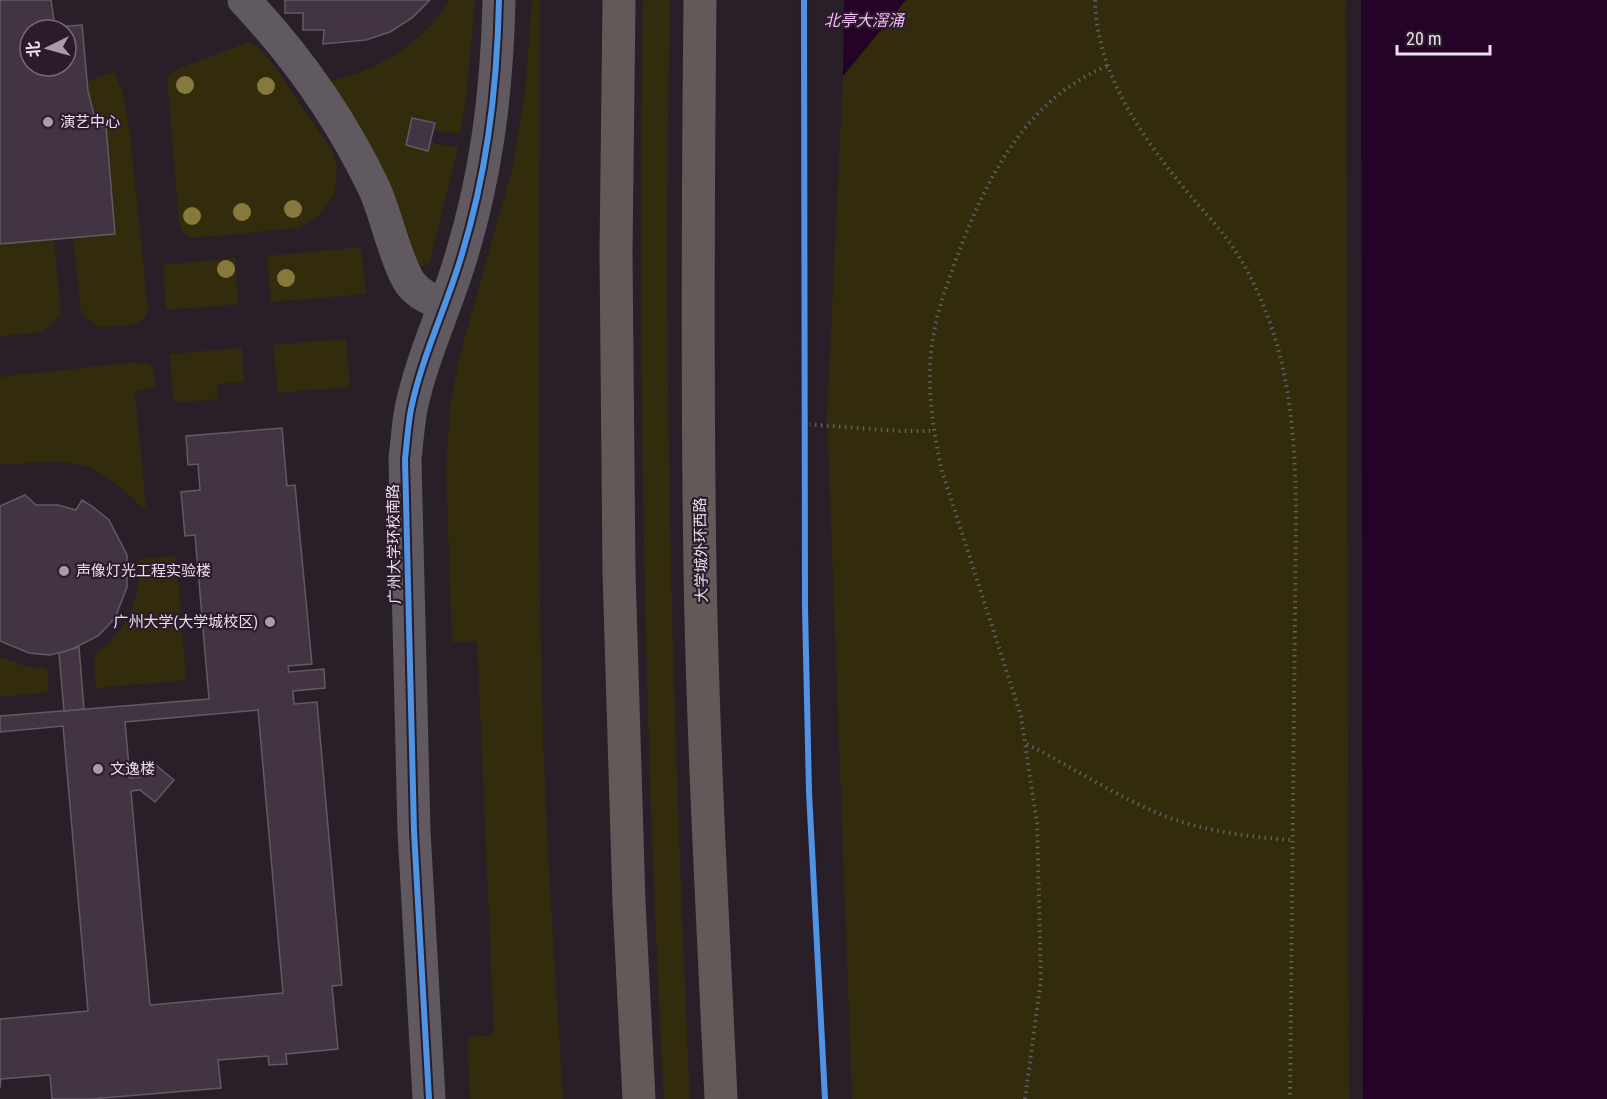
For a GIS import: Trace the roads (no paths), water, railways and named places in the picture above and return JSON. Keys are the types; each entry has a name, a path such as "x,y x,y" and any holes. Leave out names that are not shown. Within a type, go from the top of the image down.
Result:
{"main road":[{"path":"619,0 616,253 619,572 629,902 639,1099"},
{"name":"大学城外环西路","path":"700,0 697,253 700,570 710,899 721,1099"}],"lane":[{"path":"244,0 288,50 351,141 376,191 410,282 425,297 444,305"},
{"name":"广州大学环校南路","path":"429,1099 414,820 404,485 411,409 457,270 486,160 495,96 499,0"}],"water":[{"name":"北亭大滘涌","path":"844,0 906,0 843,76"},
{"path":"1361,0 1607,0 1607,1099 1363,1099"}],"place":[{"name":"演艺中心","path":"48,122"},
{"name":"声像灯光工程实验楼","path":"64,571"},
{"name":"广州大学(大学城校区)","path":"270,622"},
{"name":"文逸楼","path":"98,769"}]}
